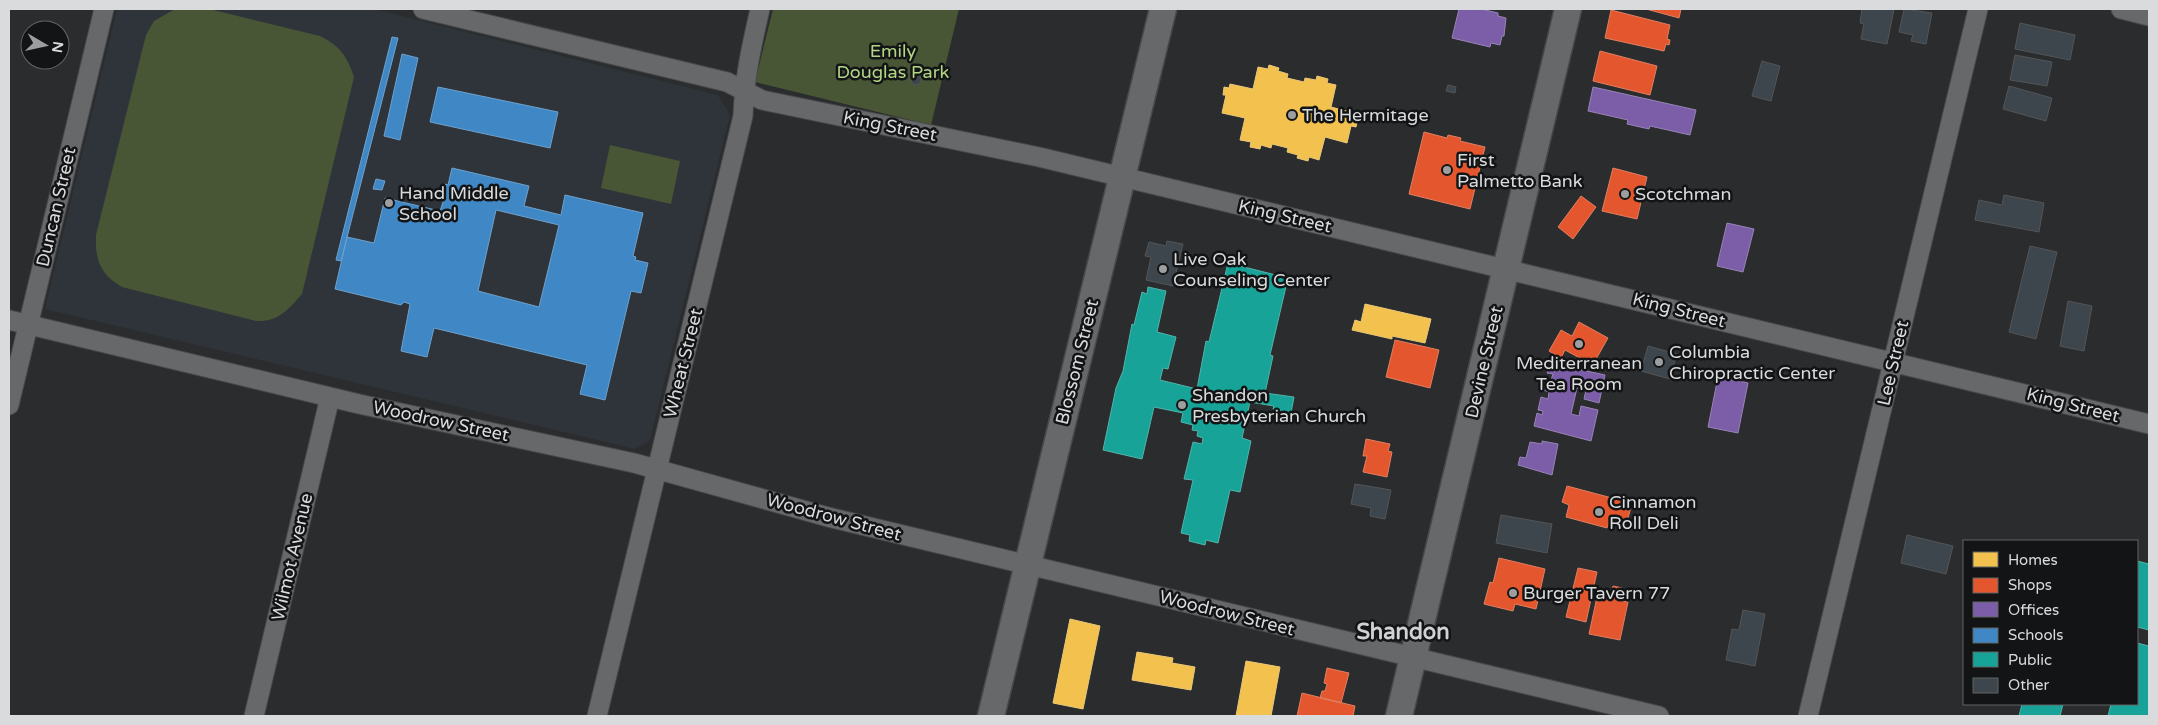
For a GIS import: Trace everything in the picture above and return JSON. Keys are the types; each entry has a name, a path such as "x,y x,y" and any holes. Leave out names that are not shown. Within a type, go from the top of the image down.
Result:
{"street":[{"name":"Duncan Street","path":"9,406 104,9"},
{"name":"King Street","path":"428,9 727,82 762,100 1039,157 2149,424"},
{"name":"Wheat Street","path":"597,716 744,116 744,91 760,9"},
{"name":"Blossom Street","path":"991,716 1164,9"},
{"name":"Devine Street","path":"1399,716 1568,9"},
{"name":"Lee Street","path":"1808,716 1978,9"},
{"path":"2121,9 2149,16"},
{"name":"Woodrow Street","path":"9,320 330,397 657,469 828,517 1659,716"},
{"name":"Wilmot Avenue","path":"254,716 330,397"}],"shaded area":[{"name":"Hand Middle School","path":"117,9 374,9 718,95 730,115 650,440 635,449 45,309"}],"green space":[{"path":"175,9 209,9 320,36 342,52 349,63 354,77 302,294 287,310 277,317 256,321 122,287 109,277 100,266 96,235 146,35 154,21"},
{"name":"Emily Douglas Park","path":"773,9 959,9 931,125 755,82"},
{"path":"610,145 680,161 671,204 601,188"}],"building: Homes":[{"name":"The Hermitage","path":"1269,65 1279,68 1278,71 1288,74 1287,78 1304,82 1305,78 1316,80 1317,76 1328,79 1327,83 1336,85 1331,107 1354,113 1353,117 1358,118 1356,127 1351,126 1347,143 1325,137 1319,160 1309,157 1308,161 1297,158 1298,155 1287,152 1288,148 1272,144 1271,148 1261,145 1260,149 1250,147 1251,142 1240,140 1245,118 1222,113 1226,95 1223,95 1224,87 1229,88 1230,84 1253,89 1258,67 1268,69"},
{"path":"1365,304 1431,319 1425,343 1392,336 1392,339 1352,330 1355,320 1361,322"},
{"path":"1070,619 1100,626 1083,709 1053,703"},
{"path":"1137,652 1173,658 1172,663 1195,667 1191,690 1132,680"},
{"path":"1246,661 1280,667 1271,716 1236,716"}],"building: Shops":[{"path":"1646,9 1681,9 1679,18"},
{"path":"1611,10 1670,25 1667,39 1670,40 1669,45 1666,44 1664,51 1605,38"},
{"path":"1600,51 1657,66 1650,95 1593,81"},
{"name":"First Palmetto Bank","path":"1424,132 1447,138 1448,135 1461,138 1460,141 1485,147 1470,209 1409,194"},
{"name":"Scotchman","path":"1613,168 1647,177 1637,219 1602,211"},
{"path":"1581,196 1596,207 1573,239 1558,227"},
{"name":"Mediterranean Tea Room","path":"1579,322 1608,338 1595,361 1591,359 1589,363 1565,350 1561,358 1549,351 1561,330 1572,336"},
{"path":"1395,340 1439,350 1430,388 1386,377"},
{"path":"1366,439 1390,444 1388,451 1392,452 1387,477 1363,472 1367,456 1363,456"},
{"name":"Cinnamon Roll Deli","path":"1567,486 1627,502 1626,505 1631,507 1627,522 1610,520 1607,528 1566,517 1569,505 1562,502"},
{"name":"Burger Tavern 77","path":"1499,558 1545,569 1536,609 1515,604 1513,611 1484,604 1490,582 1493,583"},
{"path":"1578,568 1597,572 1586,622 1566,617"},
{"path":"1613,586 1622,588 1619,600 1628,602 1620,640 1589,634 1597,597 1599,597 1601,590 1612,592"},
{"path":"1327,668 1349,673 1341,703 1320,698 1327,684 1324,683"},
{"path":"1302,693 1355,706 1353,716 1297,716"}],"building: Offices":[{"path":"1459,9 1481,9 1498,13 1498,16 1506,18 1504,36 1502,36 1500,45 1491,43 1490,47 1452,38"},
{"path":"1593,87 1696,110 1690,135 1650,126 1649,129 1627,124 1628,120 1588,111"},
{"path":"1727,223 1754,229 1743,272 1717,266"},
{"path":"1550,363 1605,375 1599,403 1584,399 1586,390 1577,388 1571,414 1579,416 1581,406 1598,410 1591,441 1534,426 1537,413 1542,415 1543,411 1538,410 1541,397 1548,399 1549,392 1543,390 1546,379 1551,380 1553,374 1547,373"},
{"path":"1718,377 1748,383 1738,433 1708,427"},
{"path":"1542,441 1558,444 1552,475 1518,465 1520,457 1526,458 1530,442 1542,444"}],"building: Schools":[{"path":"392,37 398,38 341,261 336,260"},
{"path":"402,54 418,58 400,140 384,136"},
{"path":"438,87 558,112 550,148 430,122"},
{"path":"452,168 529,186 524,206 561,215 565,195 643,213 633,256 636,257 635,260 648,263 641,293 631,291 605,400 580,394 587,365 434,328 427,357 401,351 410,304 404,302 401,305 335,289 347,237 374,243 385,198 440,211 445,196 443,195 445,184 448,185","holes":["496,210 559,225 539,307 478,291"]},
{"path":"376,179 385,181 382,190 373,189"}],"building: Public":[{"name":"Shandon Presbyterian Church","path":"1228,263 1288,278 1270,355 1273,356 1265,393 1294,397 1291,413 1273,409 1274,406 1250,402 1242,438 1251,441 1240,492 1230,490 1218,543 1206,540 1205,545 1189,541 1190,535 1181,533 1193,480 1184,479 1193,442 1202,444 1203,438 1197,436 1198,431 1192,430 1193,425 1181,422 1183,413 1154,407 1142,459 1103,450 1116,388 1123,371 1132,324 1134,325 1142,292 1147,294 1148,287 1166,291 1157,332 1176,337 1168,369 1163,368 1160,380 1197,389 1206,341 1209,342"},
{"path":"2138,561 2149,564 2149,630 2138,627"},
{"path":"2138,643 2149,646 2149,716 2108,716 2111,705 2138,705"},
{"path":"2022,705 2063,705 2060,716 2019,716"}],"building: Other":[{"path":"1862,9 1894,9 1887,44 1861,39 1864,24 1860,23"},
{"path":"1904,9 1932,13 1926,44 1911,41 1913,35 1899,32"},
{"path":"2020,23 2075,35 2070,60 2015,49"},
{"path":"2015,55 2052,62 2047,86 2010,80"},
{"path":"1762,61 1780,66 1771,101 1752,96"},
{"path":"916,75 921,80 916,85 911,80"},
{"path":"1448,85 1456,87 1455,93 1446,91"},
{"path":"2009,86 2052,98 2046,121 2003,109"},
{"path":"2004,195 2044,203 2039,232 1975,220 1979,200 2002,205"},
{"name":"Live Oak Counseling Center","path":"1167,241 1183,244 1173,286 1146,280 1151,257 1145,256 1149,242 1166,246"},
{"path":"2030,246 2057,252 2036,339 2009,332"},
{"path":"2068,301 2092,306 2084,351 2060,346"},
{"name":"Columbia Chiropractic Center","path":"1648,346 1677,354 1670,379 1641,371"},
{"path":"1355,484 1391,490 1385,519 1370,516 1371,508 1351,504"},
{"path":"1501,515 1552,524 1547,553 1496,543"},
{"path":"1907,535 1953,546 1946,574 1901,563"},
{"path":"1743,610 1765,614 1755,666 1726,660 1732,629 1739,630"}],"place":[{"name":"The Hermitage","path":"1292,115"},
{"name":"First Palmetto Bank","path":"1447,170"},
{"name":"Scotchman","path":"1625,194"},
{"name":"Hand Middle School","path":"389,203"},
{"name":"Live Oak Counseling Center","path":"1163,269"},
{"name":"Mediterranean Tea Room","path":"1579,344"},
{"name":"Columbia Chiropractic Center","path":"1659,362"},
{"name":"Shandon Presbyterian Church","path":"1182,405"},
{"name":"Cinnamon Roll Deli","path":"1599,512"},
{"name":"Burger Tavern 77","path":"1513,593"}],"district":[{"name":"Shandon","path":"1403,632"}]}
